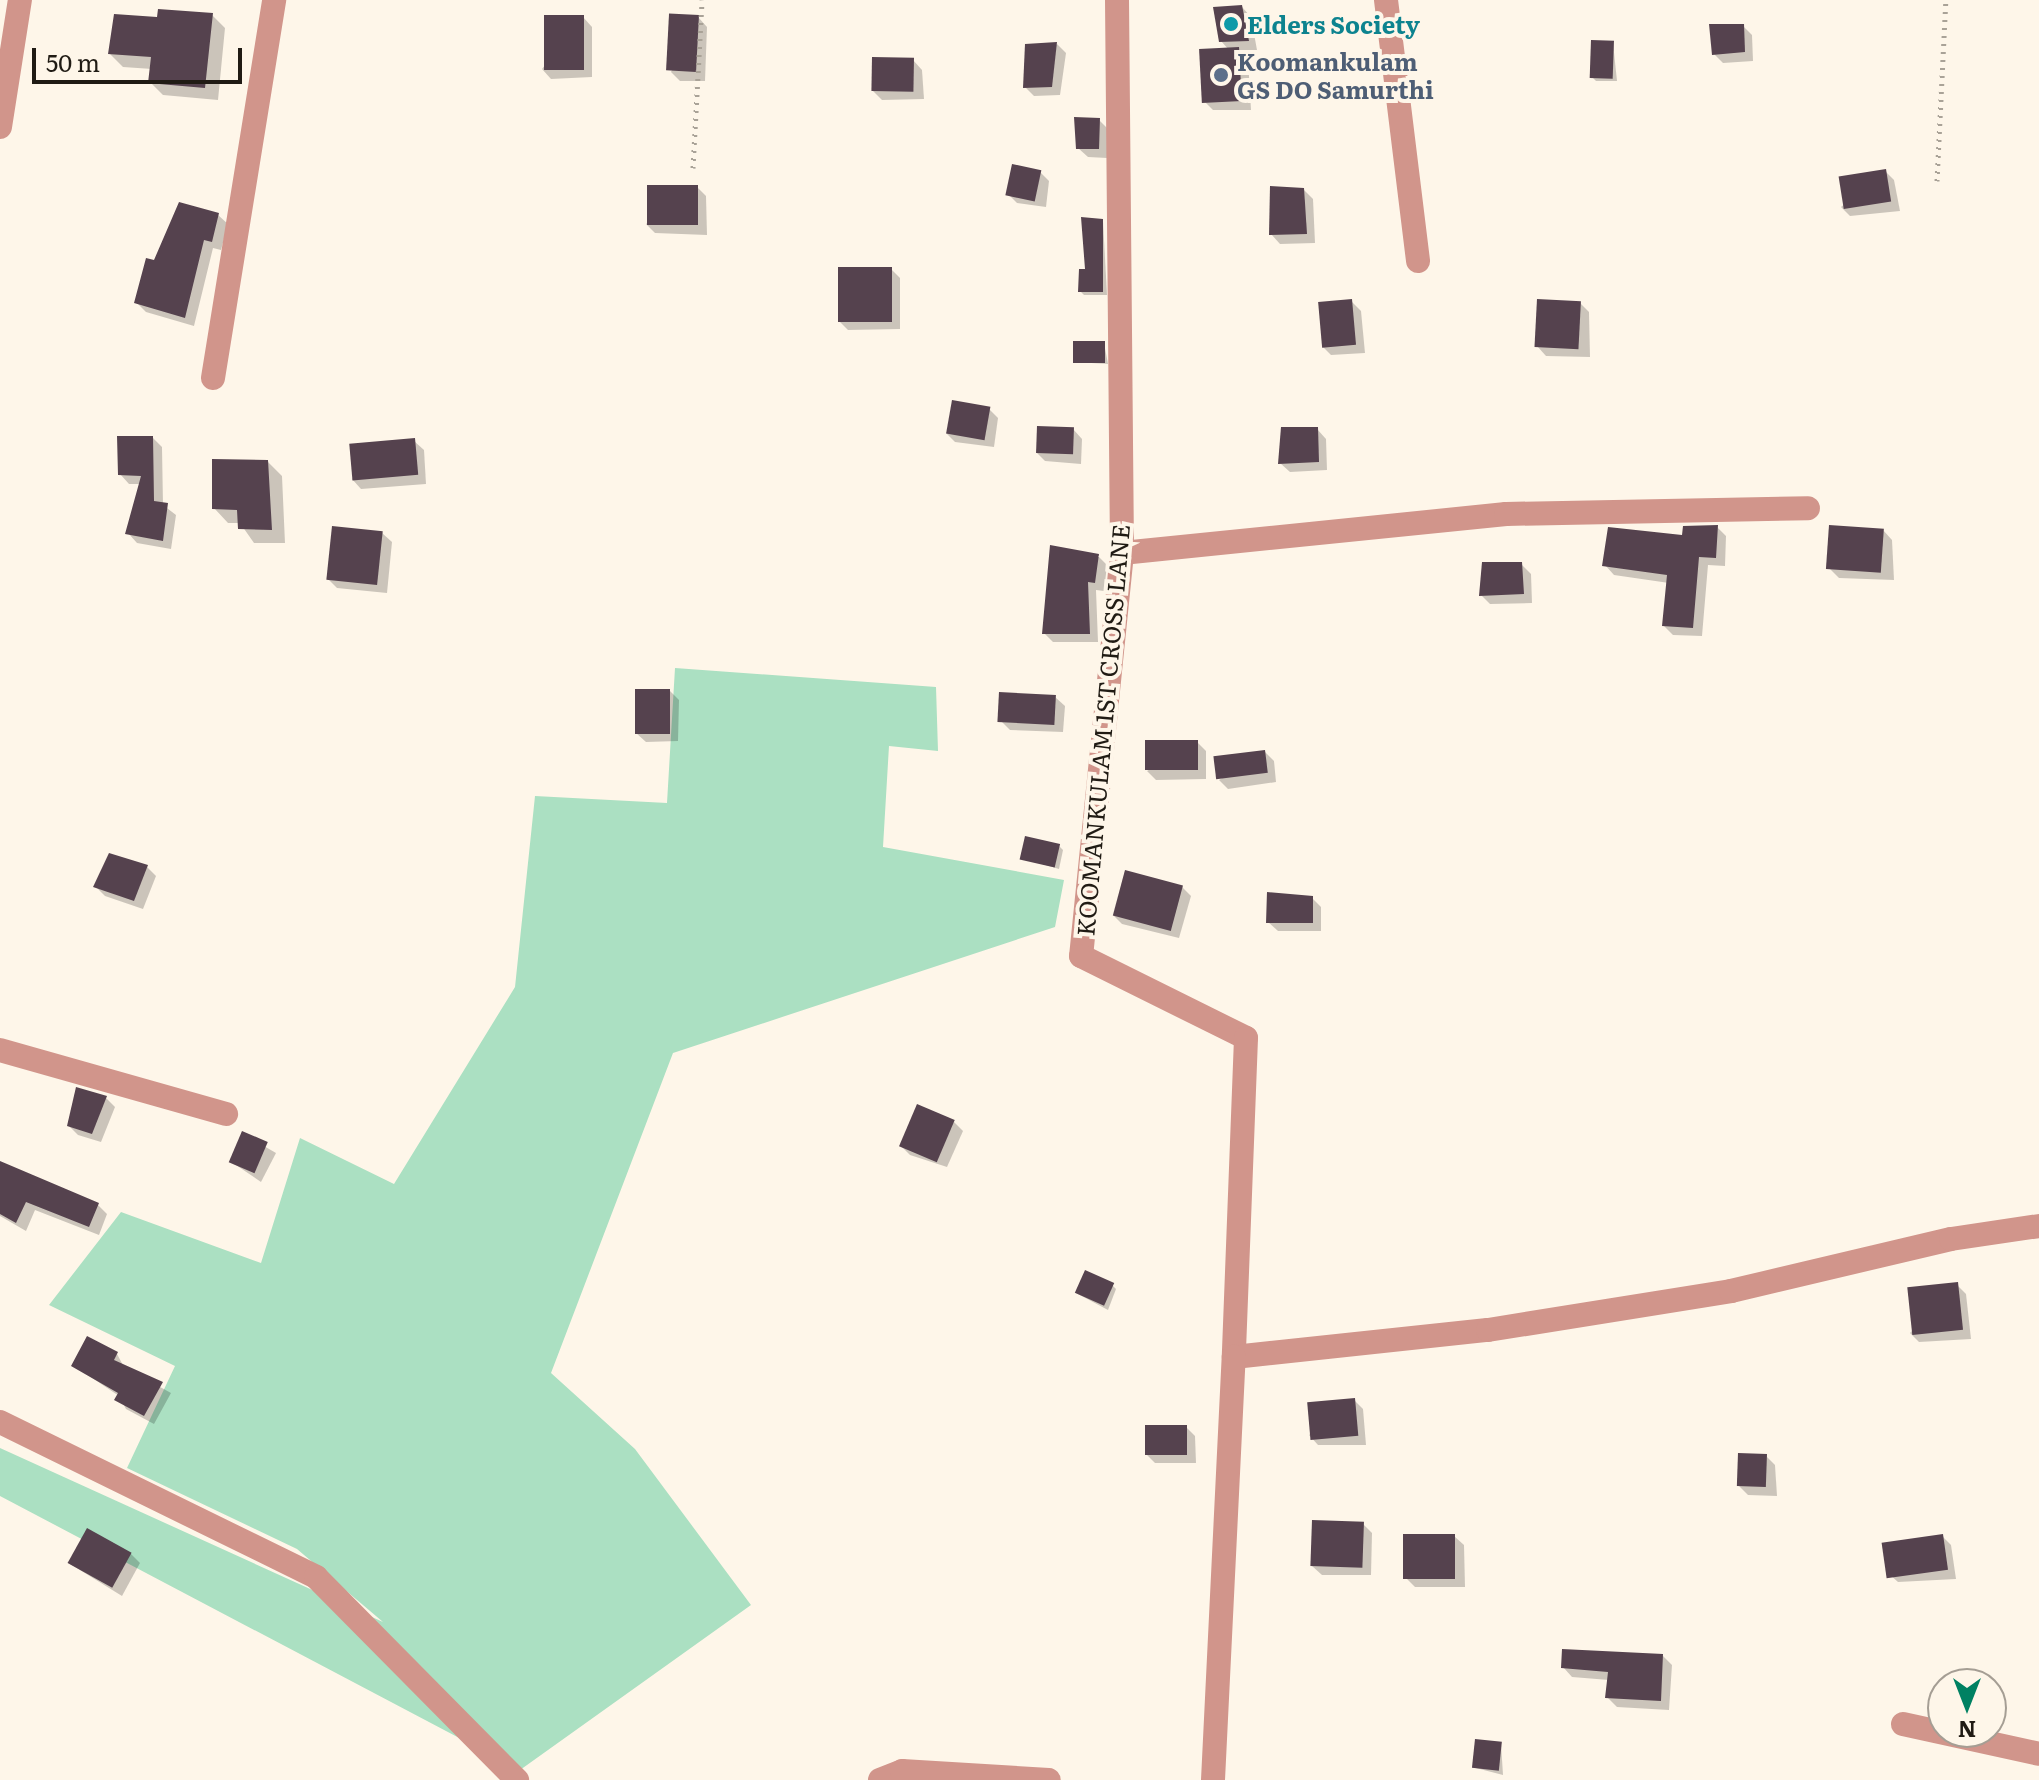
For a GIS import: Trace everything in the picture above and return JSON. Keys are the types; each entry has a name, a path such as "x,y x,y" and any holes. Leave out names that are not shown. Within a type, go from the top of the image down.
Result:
{"street":[{"path":"0,127 20,0"},
{"path":"213,378 274,0"},
{"name":"KOOMANKULAM 1ST CROSS LANE","path":"1117,0 1122,553 1081,956 1246,1038 1234,1357"},
{"path":"1386,0 1418,261"},
{"path":"1122,553 1506,514 1808,508"},
{"path":"0,1050 226,1114"},
{"path":"1213,1780 1234,1357 1488,1330 1716,1293 1951,1239 2039,1226"},
{"path":"0,1422 316,1577 517,1780"},
{"path":"1903,1724 2039,1754"},
{"path":"880,1780 902,1771 1049,1780"}],"path":[{"path":"693,168 702,0"},
{"path":"1937,181 1946,0"}],"green space":[{"path":"675,668 936,687 938,751 889,746 883,847 1064,880 1055,927 673,1053 551,1373 635,1449 751,1605 520,1770 0,1496 0,1448 383,1622 297,1549 127,1468 175,1366 49,1305 121,1212 261,1263 300,1138 394,1184 515,987 535,796 667,803"}],"building":[{"name":"Elders Society","path":"1242,5 1249,41 1219,42 1213,7"},
{"path":"158,9 213,13 205,88 148,83 151,57 108,54 114,14 157,17"},
{"path":"669,13 699,15 696,72 666,70"},
{"path":"544,15 584,15 584,70 544,70"},
{"path":"1709,24 1744,24 1745,52 1712,55"},
{"path":"1591,40 1614,41 1613,79 1590,78"},
{"path":"1057,42 1052,87 1023,88 1025,44"},
{"name":"Koomankulam GS DO Samurthi","path":"1239,47 1242,101 1202,103 1199,49"},
{"path":"872,57 914,58 913,92 871,91"},
{"path":"1074,117 1100,118 1099,149 1076,149"},
{"path":"1012,164 1041,170 1035,202 1005,195"},
{"path":"1886,169 1891,202 1844,209 1839,177"},
{"path":"647,185 698,185 698,225 647,225"},
{"path":"1270,186 1304,188 1307,234 1269,235"},
{"path":"179,202 219,213 212,242 204,240 185,318 134,303 146,258 154,260"},
{"path":"1081,217 1103,219 1103,292 1078,292 1079,269 1085,269"},
{"path":"838,267 892,267 892,322 838,322"},
{"path":"1352,299 1356,345 1322,348 1318,302"},
{"path":"1537,299 1581,301 1578,349 1534,347"},
{"path":"1073,341 1105,341 1105,363 1073,363"},
{"path":"952,400 990,407 985,440 946,433"},
{"path":"1037,426 1074,427 1073,454 1036,453"},
{"path":"1281,427 1318,427 1319,462 1278,464"},
{"path":"117,436 153,436 154,501 168,503 163,541 125,534 141,476 118,475"},
{"path":"415,438 418,475 352,481 349,444"},
{"path":"212,459 268,460 272,530 238,529 237,510 212,509"},
{"path":"1718,525 1716,558 1699,557 1693,628 1662,626 1667,575 1602,566 1608,527 1682,535 1683,526"},
{"path":"1829,525 1884,529 1881,573 1826,569"},
{"path":"332,526 383,531 377,585 326,580"},
{"path":"1050,545 1099,554 1095,583 1088,582 1090,634 1042,634"},
{"path":"1482,562 1522,562 1524,594 1479,596"},
{"path":"635,689 670,689 670,734 635,734"},
{"path":"999,692 1056,695 1054,725 997,722"},
{"path":"1145,740 1198,740 1198,770 1145,770"},
{"path":"1265,750 1268,773 1216,779 1213,756"},
{"path":"1025,836 1060,844 1055,867 1020,859"},
{"path":"109,853 148,865 134,901 93,887"},
{"path":"1125,870 1183,886 1171,931 1113,915"},
{"path":"1267,892 1313,896 1313,923 1266,923"},
{"path":"76,1087 107,1096 92,1134 67,1126"},
{"path":"917,1104 955,1120 937,1162 899,1146"},
{"path":"242,1131 268,1142 254,1173 229,1162"},
{"path":"0,1161 99,1203 89,1227 26,1202 16,1223 0,1214"},
{"path":"1085,1270 1114,1283 1104,1306 1075,1293"},
{"path":"1958,1282 1963,1330 1912,1335 1907,1287"},
{"path":"87,1336 118,1352 114,1360 163,1382 144,1416 114,1400 118,1393 71,1366"},
{"path":"1355,1398 1358,1436 1310,1440 1307,1402"},
{"path":"1145,1425 1187,1425 1187,1455 1145,1455"},
{"path":"1738,1453 1767,1454 1766,1487 1737,1486"},
{"path":"1312,1520 1364,1522 1362,1568 1310,1566"},
{"path":"87,1528 132,1553 112,1588 68,1563"},
{"path":"1403,1534 1455,1534 1455,1579 1403,1579"},
{"path":"1943,1534 1948,1570 1887,1578 1882,1543"},
{"path":"1562,1649 1663,1654 1661,1701 1605,1698 1608,1672 1561,1668"},
{"path":"1475,1739 1502,1742 1499,1771 1472,1768"}],"place":[{"name":"Elders Society","path":"1231,24"},
{"name":"Koomankulam GS DO Samurthi","path":"1221,75"}]}
